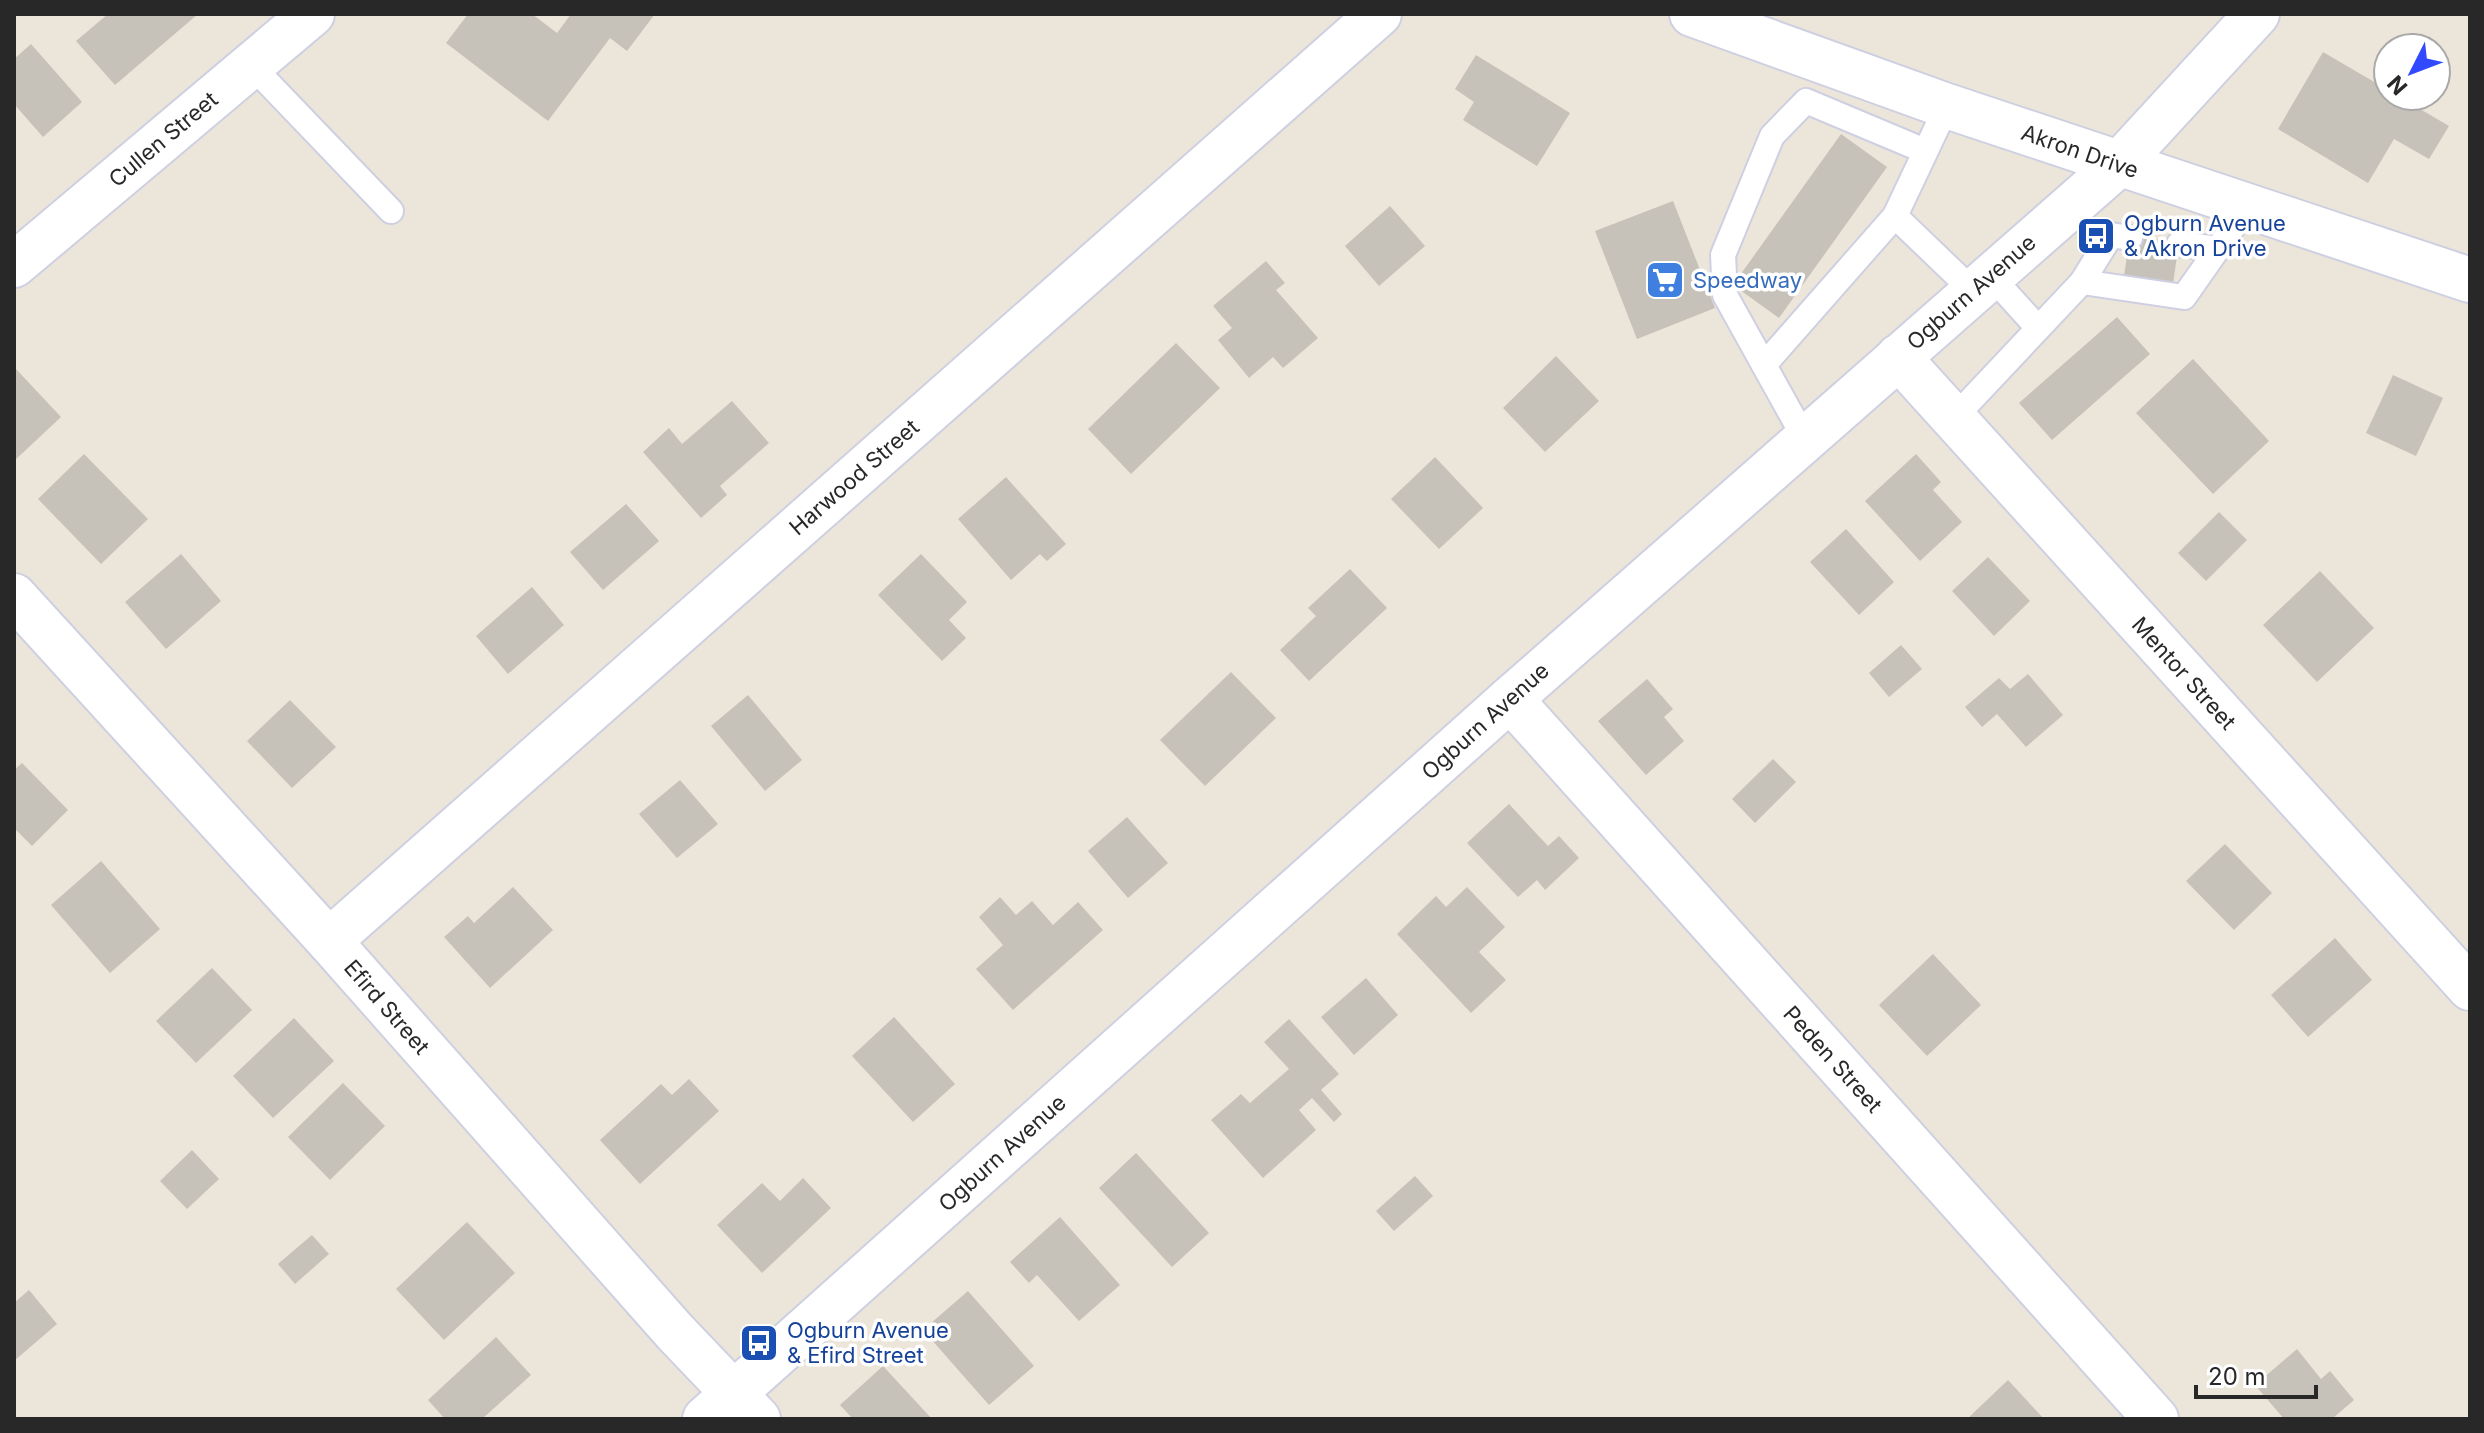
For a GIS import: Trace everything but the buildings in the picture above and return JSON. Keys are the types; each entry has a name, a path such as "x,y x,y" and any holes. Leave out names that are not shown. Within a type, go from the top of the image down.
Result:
{"street":[{"name":"Cullen Street","path":"14,265 312,14"},
{"name":"Harwood Street","path":"329,941 1379,14"},
{"name":"Akron Drive","path":"1692,14 1947,106 2247,207 2469,277"},
{"name":"Ogburn Avenue","path":"732,1410 1510,699 2119,164 2257,14"},
{"name":"Mentor Street","path":"1898,357 2470,988"},
{"name":"Efird Street","path":"14,596 329,941 655,1310 732,1410"},
{"name":"Peden Street","path":"1510,699 2156,1419"}],"lane":[{"path":"1805,439 1725,295 1723,255 1772,136 1806,101 1820,61"},
{"path":"251,65 391,211"},
{"path":"1806,101 1925,151"},
{"path":"1764,365 1895,216 1947,106"},
{"path":"2082,282 2184,297 2247,207"},
{"path":"1895,216 2038,328"},
{"path":"1953,419 2082,282 2111,235 2130,238"},
{"path":"2179,244 2218,249"}],"place":[{"name":"Ogburn Avenue & Akron Drive","path":"2096,236"},
{"name":"Speedway","path":"1665,280"},
{"name":"Ogburn Avenue & Efird Street","path":"759,1343"}]}
